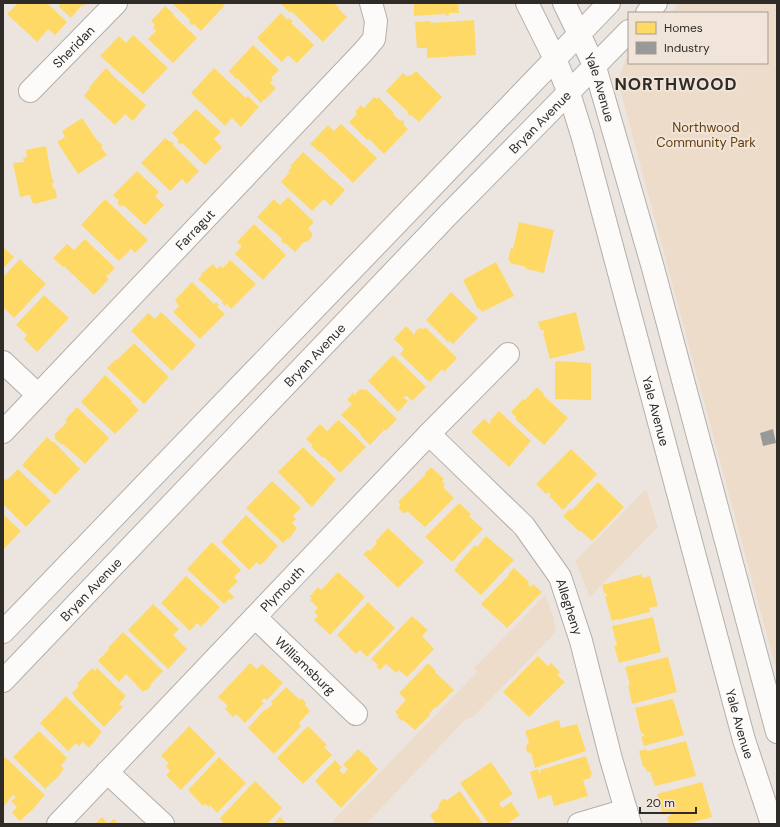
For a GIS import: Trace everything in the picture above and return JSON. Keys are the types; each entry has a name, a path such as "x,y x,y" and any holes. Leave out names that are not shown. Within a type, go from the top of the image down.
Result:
{"main road":[{"name":"Sheridan","path":"30,91 116,3"},
{"name":"Yale Avenue","path":"527,3 555,59 569,93 585,146 744,740 772,824"},
{"name":"Yale Avenue","path":"564,3 595,67 653,268 777,732"},
{"path":"3,632 609,3"},
{"path":"648,12 656,3"},
{"name":"Farragut","path":"3,432 363,52 374,38 374,12"},
{"name":"Bryan Avenue","path":"3,681 447,216 628,32"},
{"name":"Plymouth","path":"58,824 429,434 508,354"},
{"path":"3,362 38,395"},
{"name":"Allegheny","path":"429,434 524,526 560,577 581,641 610,759 628,817"},
{"name":"Williamsburg","path":"255,617 356,714"},
{"path":"107,772 164,824"},
{"path":"579,824 628,817"}],"green space":[{"name":"Northwood Community Park","path":"679,3 777,3 777,673 618,82 625,60 628,56 628,64 768,64 768,12 671,12"},
{"path":"646,489 658,527 590,597 575,561"},
{"path":"545,595 553,615 556,632 472,718 467,718 366,824 330,824 477,672 474,668"}],"building: Homes":[{"path":"18,3 47,3 67,22 55,35 48,29 37,42 7,14"},
{"path":"58,3 86,3 83,6 82,5 71,18 59,7 60,5"},
{"path":"172,3 222,3 225,5 201,31 194,24 192,25 189,22 190,20"},
{"path":"280,3 333,3 339,7 338,8 347,17 323,42 291,11 290,13"},
{"path":"414,3 458,3 459,13 449,13 449,15 445,16 445,14 414,16"},
{"path":"165,6 197,38 173,63 148,39 156,31 153,28 155,25 151,21"},
{"path":"281,13 288,20 289,18 293,21 291,23 314,45 297,63 288,55 282,62 257,38"},
{"path":"474,20 476,55 427,58 427,48 417,48 415,22 431,21 431,23"},
{"path":"133,35 168,68 143,94 100,56 119,36 126,43"},
{"path":"253,45 279,70 271,78 273,80 270,83 276,88 261,103 229,71"},
{"path":"106,68 146,105 133,121 125,114 115,125 84,96 90,88 89,87"},
{"path":"214,68 246,98 248,96 259,107 241,127 232,118 225,126 191,93"},
{"path":"416,71 442,97 419,122 411,115 410,116 407,113 408,112 386,91 403,73 407,77"},
{"path":"374,97 377,99 378,97 400,121 402,120 405,123 403,124 408,129 384,154 349,122 357,114 355,112 361,105 364,108"},
{"path":"196,109 221,132 214,139 222,147 205,165 182,143 180,145 177,141 179,140 172,133"},
{"path":"82,118 99,143 100,142 103,146 101,147 107,155 78,174 57,142 65,137 62,131"},
{"path":"341,124 377,158 353,183 321,152 320,153 310,144 328,125 334,131"},
{"path":"165,138 170,142 171,141 174,144 173,145 199,171 187,184 182,179 170,191 141,163"},
{"path":"46,146 54,183 52,183 53,189 55,188 57,198 34,204 30,195 20,197 13,163 24,162 23,158 27,157 26,150"},
{"path":"303,152 345,190 331,206 324,199 312,211 281,182 290,172 288,171 292,167 290,166"},
{"path":"137,171 159,192 155,196 164,205 145,225 123,205 121,207 117,203 119,201 113,195"},
{"path":"288,197 314,222 308,229 312,233 312,237 307,242 304,242 295,252 285,243 284,244 279,236 257,217 274,199 280,205"},
{"path":"105,199 148,240 135,253 131,249 119,261 81,225"},
{"path":"519,222 554,230 544,273 526,269 526,267 510,263 510,260 508,260 511,248 513,249"},
{"path":"254,224 286,255 263,280 235,254 242,246 237,242"},
{"path":"85,239 115,268 106,277 109,279 94,295 64,266 63,267 53,258 67,244 74,250"},
{"path":"3,247 14,257 3,268"},
{"path":"20,259 46,284 14,318 3,307 3,277"},
{"path":"230,260 256,284 231,309 227,304 225,306 222,303 223,301 198,279 202,275 201,274 213,264 217,269 220,266 223,268"},
{"path":"496,262 514,296 482,312 479,308 478,309 463,280"},
{"path":"192,282 214,304 216,302 219,305 217,307 225,314 200,339 173,312 179,306 175,300"},
{"path":"451,292 478,318 453,344 449,341 448,342 426,320"},
{"path":"44,295 69,318 37,352 24,339 27,335 16,325"},
{"path":"161,312 196,345 172,371 131,331 148,313 155,319"},
{"path":"576,312 585,350 550,359 543,333 544,330 541,331 538,322"},
{"path":"406,326 415,335 415,332 419,328 424,329 425,327 457,358 444,372 442,369 430,382 400,354 404,349 394,339"},
{"path":"134,343 169,377 144,404 107,368"},
{"path":"393,355 426,387 412,401 407,396 403,397 408,401 398,412 368,381"},
{"path":"555,362 591,363 591,400 555,399"},
{"path":"105,375 132,401 131,402 139,410 115,434 81,402"},
{"path":"537,387 544,394 543,395 568,418 544,445 515,419 516,417 511,412"},
{"path":"360,389 366,389 397,419 386,431 382,428 384,430 370,445 341,415 352,404 347,400 353,393 356,396 356,393"},
{"path":"77,407 109,438 85,464 54,438 56,437 54,435 67,422 65,420"},
{"path":"499,411 531,441 509,467 471,432 484,419 490,424 490,421"},
{"path":"338,420 366,447 340,473 324,457 323,458 311,447 313,445 306,439 320,424 327,431"},
{"path":"47,437 52,442 53,441 80,469 55,495 22,465"},
{"path":"303,447 336,479 312,507 278,472"},
{"path":"571,449 597,474 563,510 549,496 551,495 548,492 546,494 536,484"},
{"path":"431,467 444,479 442,481 445,484 443,487 454,498 425,527 408,512 403,513 399,509 400,504 398,502"},
{"path":"18,469 51,501 26,527 3,504 3,481 5,479 7,480"},
{"path":"272,481 301,508 293,516 296,519 292,523 297,528 289,539 288,538 283,543 246,508"},
{"path":"598,482 624,507 592,541 563,516 570,509 572,510"},
{"path":"459,503 471,514 469,516 483,529 452,562 425,537"},
{"path":"3,514 21,531 3,550"},
{"path":"246,515 278,546 264,562 260,565 257,562 249,570 221,542"},
{"path":"388,528 424,562 398,588 363,554 368,550 370,551 377,543 375,542"},
{"path":"486,536 514,560 481,595 454,570 475,545 477,547"},
{"path":"212,542 241,570 234,577 238,581 228,591 234,597 231,600 229,599 224,604 187,569"},
{"path":"514,568 529,582 528,584 530,587 533,584 542,592 507,628 481,604"},
{"path":"338,572 365,597 330,635 314,620 318,616 314,612 318,608 310,600 312,598 310,596 318,587 321,590"},
{"path":"642,574 642,578 650,576 658,606 649,608 650,612 612,621 605,597 607,596 606,593 604,593 602,585"},
{"path":"186,576 220,607 201,627 197,623 190,631 161,603"},
{"path":"368,602 395,628 367,657 360,650 356,654 337,635"},
{"path":"153,604 179,629 173,635 187,649 168,669 128,630"},
{"path":"412,616 428,630 422,636 434,649 407,677 399,670 396,673 386,664 380,670 376,666 378,665 371,659"},
{"path":"653,617 661,652 619,663 614,646 617,646 612,626"},
{"path":"123,632 163,671 146,691 145,690 143,692 126,674 119,682 98,661"},
{"path":"538,656 548,666 551,663 560,672 557,675 565,682 529,717 503,692"},
{"path":"668,657 677,692 632,704 628,685 630,685 625,667"},
{"path":"250,663 257,669 262,664 283,683 267,700 264,698 261,701 264,703 245,723 236,714 233,717 225,709 228,706 218,697"},
{"path":"427,664 429,664 436,671 435,672 454,690 436,708 435,707 429,714 430,715 415,730 397,717 399,716 395,712 406,700 399,693"},
{"path":"92,668 95,671 97,668 126,696 119,704 123,707 104,727 72,693 79,686 77,684"},
{"path":"286,687 300,700 302,698 310,711 299,723 301,726 274,754 248,728 265,709 266,710 273,704 271,702"},
{"path":"66,696 102,732 89,748 83,742 79,746 76,743 68,751 40,723"},
{"path":"673,699 684,735 644,746 641,737 644,736 643,733 641,733 635,708"},
{"path":"559,720 561,728 577,724 586,751 535,768 531,753 527,752 526,746 529,742 525,731"},
{"path":"189,726 216,753 181,790 166,775 170,771 166,766 169,763 161,756"},
{"path":"308,726 327,745 324,747 332,755 303,784 277,758"},
{"path":"39,731 67,758 61,766 64,769 60,773 61,774 45,789 13,757"},
{"path":"686,741 696,776 655,786 650,772 647,772 645,767 643,767 639,751 646,749 647,751"},
{"path":"358,749 370,759 369,760 378,769 341,808 315,781 335,760 342,767 339,770 343,774 348,769 343,765"},
{"path":"586,756 592,775 590,775 591,778 583,780 588,796 554,806 551,795 538,799 530,772 538,769 539,773 541,773 540,770"},
{"path":"5,757 45,795 20,821 12,813 17,807 11,801 16,797 13,795 3,807 3,760"},
{"path":"219,757 246,783 217,813 210,805 209,807 205,804 203,806 188,790"},
{"path":"491,762 513,794 499,803 502,808 511,802 520,815 507,824 489,824 460,783"},
{"path":"255,781 282,808 267,824 224,824 220,818"},
{"path":"702,782 712,817 687,824 669,824 667,817 671,815 671,813 663,815 657,794"},
{"path":"460,791 483,824 436,824 430,815 439,808 438,806 443,799 447,800"},
{"path":"102,817 108,824 95,824"},
{"path":"280,817 287,824 274,824"},
{"path":"114,819 119,824 108,824"}],"building: Industry":[{"path":"773,429 776,443 763,446 760,433"}],"district":[{"name":"NORTHWOOD","path":"676,84"}]}
